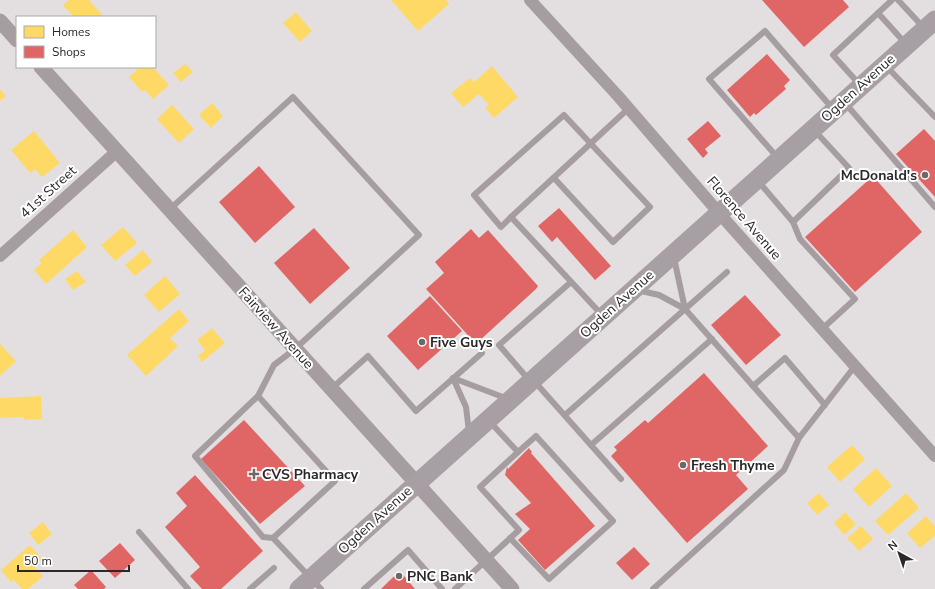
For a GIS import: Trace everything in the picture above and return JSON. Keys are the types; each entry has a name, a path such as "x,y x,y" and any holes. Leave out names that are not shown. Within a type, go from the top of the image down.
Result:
{"main road":[{"name":"Ogden Avenue","path":"311,585 469,435 930,25"}],"street":[{"name":"Florence Avenue","path":"530,0 629,108 719,213 935,456"},
{"path":"0,21 16,39"},
{"name":"Fairview Avenue","path":"42,68 116,152 512,589"},
{"name":"41st Street","path":"0,256 116,152"}],"lane":[{"path":"861,86 833,55 892,0"},
{"path":"898,0 930,25"},
{"path":"878,13 907,45"},
{"path":"779,159 710,79 765,31 935,207"},
{"path":"885,65 935,117"},
{"path":"169,210 293,97 419,235 295,349 274,365 258,396 195,456 263,537 273,538 311,585"},
{"path":"554,178 613,242 650,207 592,143 564,114 474,195 501,227 511,217 592,143 629,108"},
{"path":"793,222 848,168 813,129"},
{"path":"757,180 793,222 800,239 855,299 822,329"},
{"path":"511,217 603,317"},
{"path":"673,254 685,309"},
{"path":"565,415 727,272"},
{"path":"571,282 499,345 565,415 621,479"},
{"path":"633,290 659,296 685,309 799,438"},
{"path":"591,445 712,338"},
{"path":"331,389 368,356 416,411 482,353"},
{"path":"754,386 785,358 825,405"},
{"path":"653,589 784,470 799,438 855,366"},
{"path":"453,378 509,400"},
{"path":"453,378 466,407 469,435"},
{"path":"258,396 334,481 273,538"},
{"path":"487,419 518,452"},
{"path":"455,589 486,560 510,538 519,530 480,487 536,436 613,521 549,580 510,538"},
{"path":"139,532 188,589"},
{"path":"364,589 408,550 442,589"},
{"path":"250,589 274,568"}],"building: Homes":[{"path":"69,0 89,0 103,16 73,16 63,5"},
{"path":"391,0 446,0 449,4 418,31"},
{"path":"296,12 312,31 300,42 283,23"},
{"path":"185,64 193,72 181,82 173,73"},
{"path":"492,66 518,97 494,118 485,108 489,105 479,94 463,107 451,93 470,78 474,82"},
{"path":"139,68 154,68 169,85 153,99 145,90 142,92 129,77"},
{"path":"0,89 6,96 0,101"},
{"path":"212,103 223,116 211,128 199,115"},
{"path":"172,105 194,129 179,143 157,119"},
{"path":"34,131 60,163 42,177 35,169 30,173 11,150"},
{"path":"123,227 137,243 115,261 101,245"},
{"path":"73,230 87,247 46,284 34,270 42,263 39,260"},
{"path":"143,250 152,262 135,276 125,265"},
{"path":"77,271 86,282 73,290 65,279"},
{"path":"165,276 180,294 159,312 144,295"},
{"path":"179,309 189,321 170,338 178,346 146,376 127,355"},
{"path":"212,328 225,343 202,362 198,356 205,350 197,340"},
{"path":"0,344 16,361 0,376"},
{"path":"41,396 42,419 24,420 24,417 0,418 0,398"},
{"path":"852,445 865,459 840,482 827,467"},
{"path":"876,468 892,486 869,507 853,489"},
{"path":"819,493 829,505 817,515 807,503"},
{"path":"906,493 919,508 888,535 875,521"},
{"path":"845,512 856,524 844,535 834,523"},
{"path":"926,516 935,526 935,536 920,548 907,533"},
{"path":"43,522 52,534 38,545 29,533"},
{"path":"861,526 873,539 859,551 847,538"},
{"path":"30,545 42,559 34,566 43,576 28,589 22,589 14,580 11,582 1,570"}],"building: Shops":[{"path":"762,0 843,0 849,7 804,47"},
{"path":"767,54 790,80 784,86 786,89 756,115 754,113 750,117 727,90"},
{"path":"708,121 721,136 705,149 708,153 703,158 687,139"},
{"name":"McDonald's","path":"924,129 935,141 935,197 896,154"},
{"path":"259,166 295,207 255,243 219,202"},
{"path":"873,176 922,232 855,292 805,237"},
{"path":"559,208 611,266 595,280 557,237 552,242 538,226"},
{"path":"314,228 350,268 310,304 274,263"},
{"path":"471,229 479,238 488,230 538,286 478,342 475,343 426,289 444,273 435,262"},
{"path":"745,295 781,335 746,365 711,325"},
{"path":"430,296 462,331 418,370 387,336"},
{"name":"Fresh Thyme","path":"704,373 768,446 736,475 748,489 687,543 611,456 617,450 614,447 645,420 648,423"},
{"name":"CVS Pharmacy","path":"244,420 305,486 260,524 201,459"},
{"path":"529,448 532,452 531,453 595,526 545,570 518,540 530,529 515,514 531,503 505,475 507,467 508,469"},
{"path":"195,475 263,551 221,589 202,589 190,576 200,567 165,527 187,506 176,493"},
{"path":"120,543 135,560 115,578 99,561"},
{"path":"634,547 650,564 632,580 616,563"},
{"path":"91,570 106,587 104,589 78,589 74,585"},
{"name":"PNC Bank","path":"400,571 415,589 381,589 388,582"}],"place":[{"name":"McDonald's","path":"925,175"},
{"name":"Five Guys","path":"422,342"},
{"name":"Fresh Thyme","path":"683,465"},
{"name":"CVS Pharmacy","path":"254,474"},
{"name":"PNC Bank","path":"399,576"}]}
